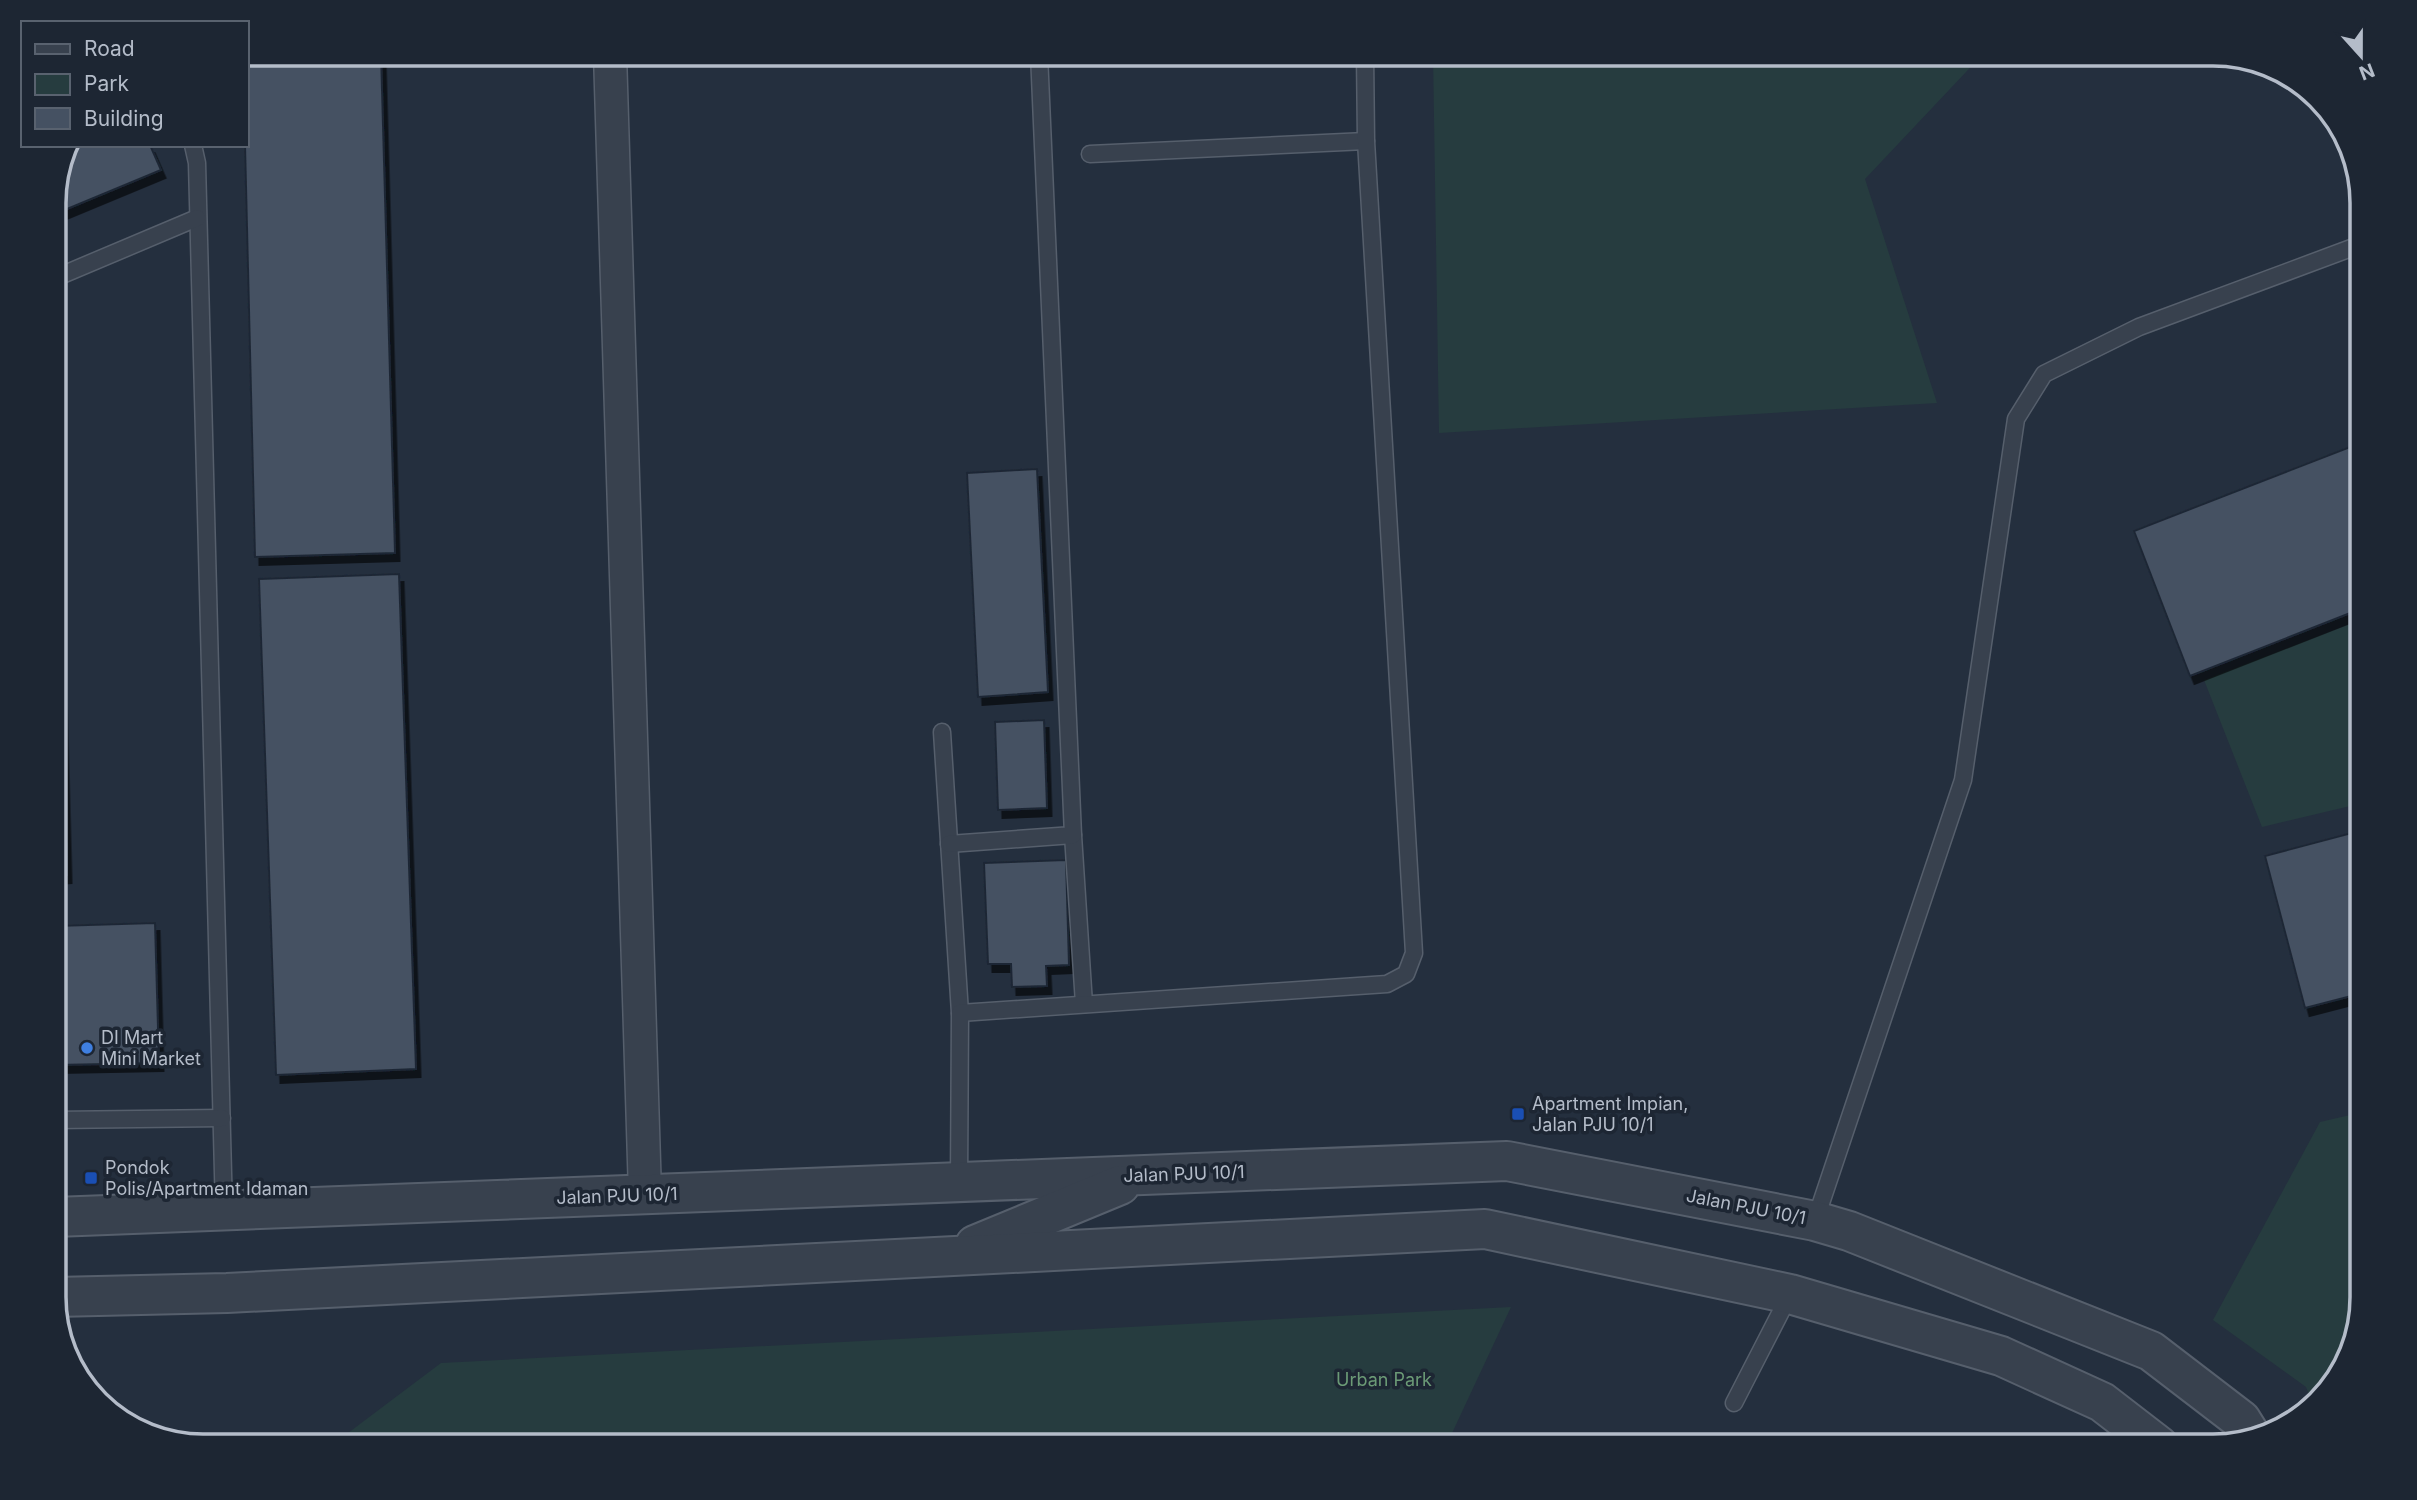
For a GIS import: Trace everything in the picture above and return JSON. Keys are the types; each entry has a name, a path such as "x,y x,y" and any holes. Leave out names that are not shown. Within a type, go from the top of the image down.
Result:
{"street":[{"path":"610,66 645,1194"},
{"name":"Jalan PJU 10/1","path":"67,1217 1507,1161 1815,1221 1862,1235 2151,1351 2242,1420 2248,1429"},
{"path":"951,1256 1142,1176"},
{"path":"67,1297 227,1293 1485,1229 1790,1294 2001,1356 2102,1402 2143,1434"}],"lane":[{"path":"1040,66 1073,835 1084,1004"},
{"path":"961,1013 1387,984 1406,974 1414,953 1366,141 1365,66"},
{"path":"1090,154 1366,141"},
{"path":"193,147 197,163 224,1212"},
{"path":"67,273 197,218"},
{"path":"1815,1221 1962,780 2015,419 2044,374 2138,327 2350,248"},
{"path":"942,732 961,1013 960,1183"},
{"path":"949,844 1073,835"},
{"path":"67,1120 222,1118"},
{"path":"1734,1403 1790,1294"}],"green space":[{"path":"1433,66 1972,66 1865,179 1937,403 1439,433"},
{"path":"2350,624 2350,806 2262,827 2204,680"},
{"path":"2350,1115 2350,1297 2346,1332 2340,1349 2322,1380 2309,1394 2306,1387 2213,1320 2320,1122"},
{"name":"Urban Park","path":"1511,1307 1452,1434 347,1434 441,1363"}],"building":[{"path":"248,66 381,66 395,553 255,557 245,147 248,147"},
{"path":"79,147 151,147 161,170 67,209 69,177"},
{"path":"2350,447 2350,613 2190,676 2134,531"},
{"path":"1037,469 1048,692 978,697 967,473"},
{"path":"399,574 416,1069 276,1075 259,579"},
{"path":"1044,720 1047,808 998,810 995,722"},
{"path":"2350,833 2350,996 2305,1008 2265,856"},
{"path":"1066,860 1069,965 1046,966 1047,986 1012,987 1011,964 988,964 984,863"},
{"path":"155,923 159,1063 67,1065 67,926"}],"place":[{"name":"DI Mart Mini Market","path":"87,1048"},
{"name":"Apartment Impian, Jalan PJU 10/1","path":"1518,1114"},
{"name":"Pondok Polis/Apartment Idaman","path":"91,1178"}]}
